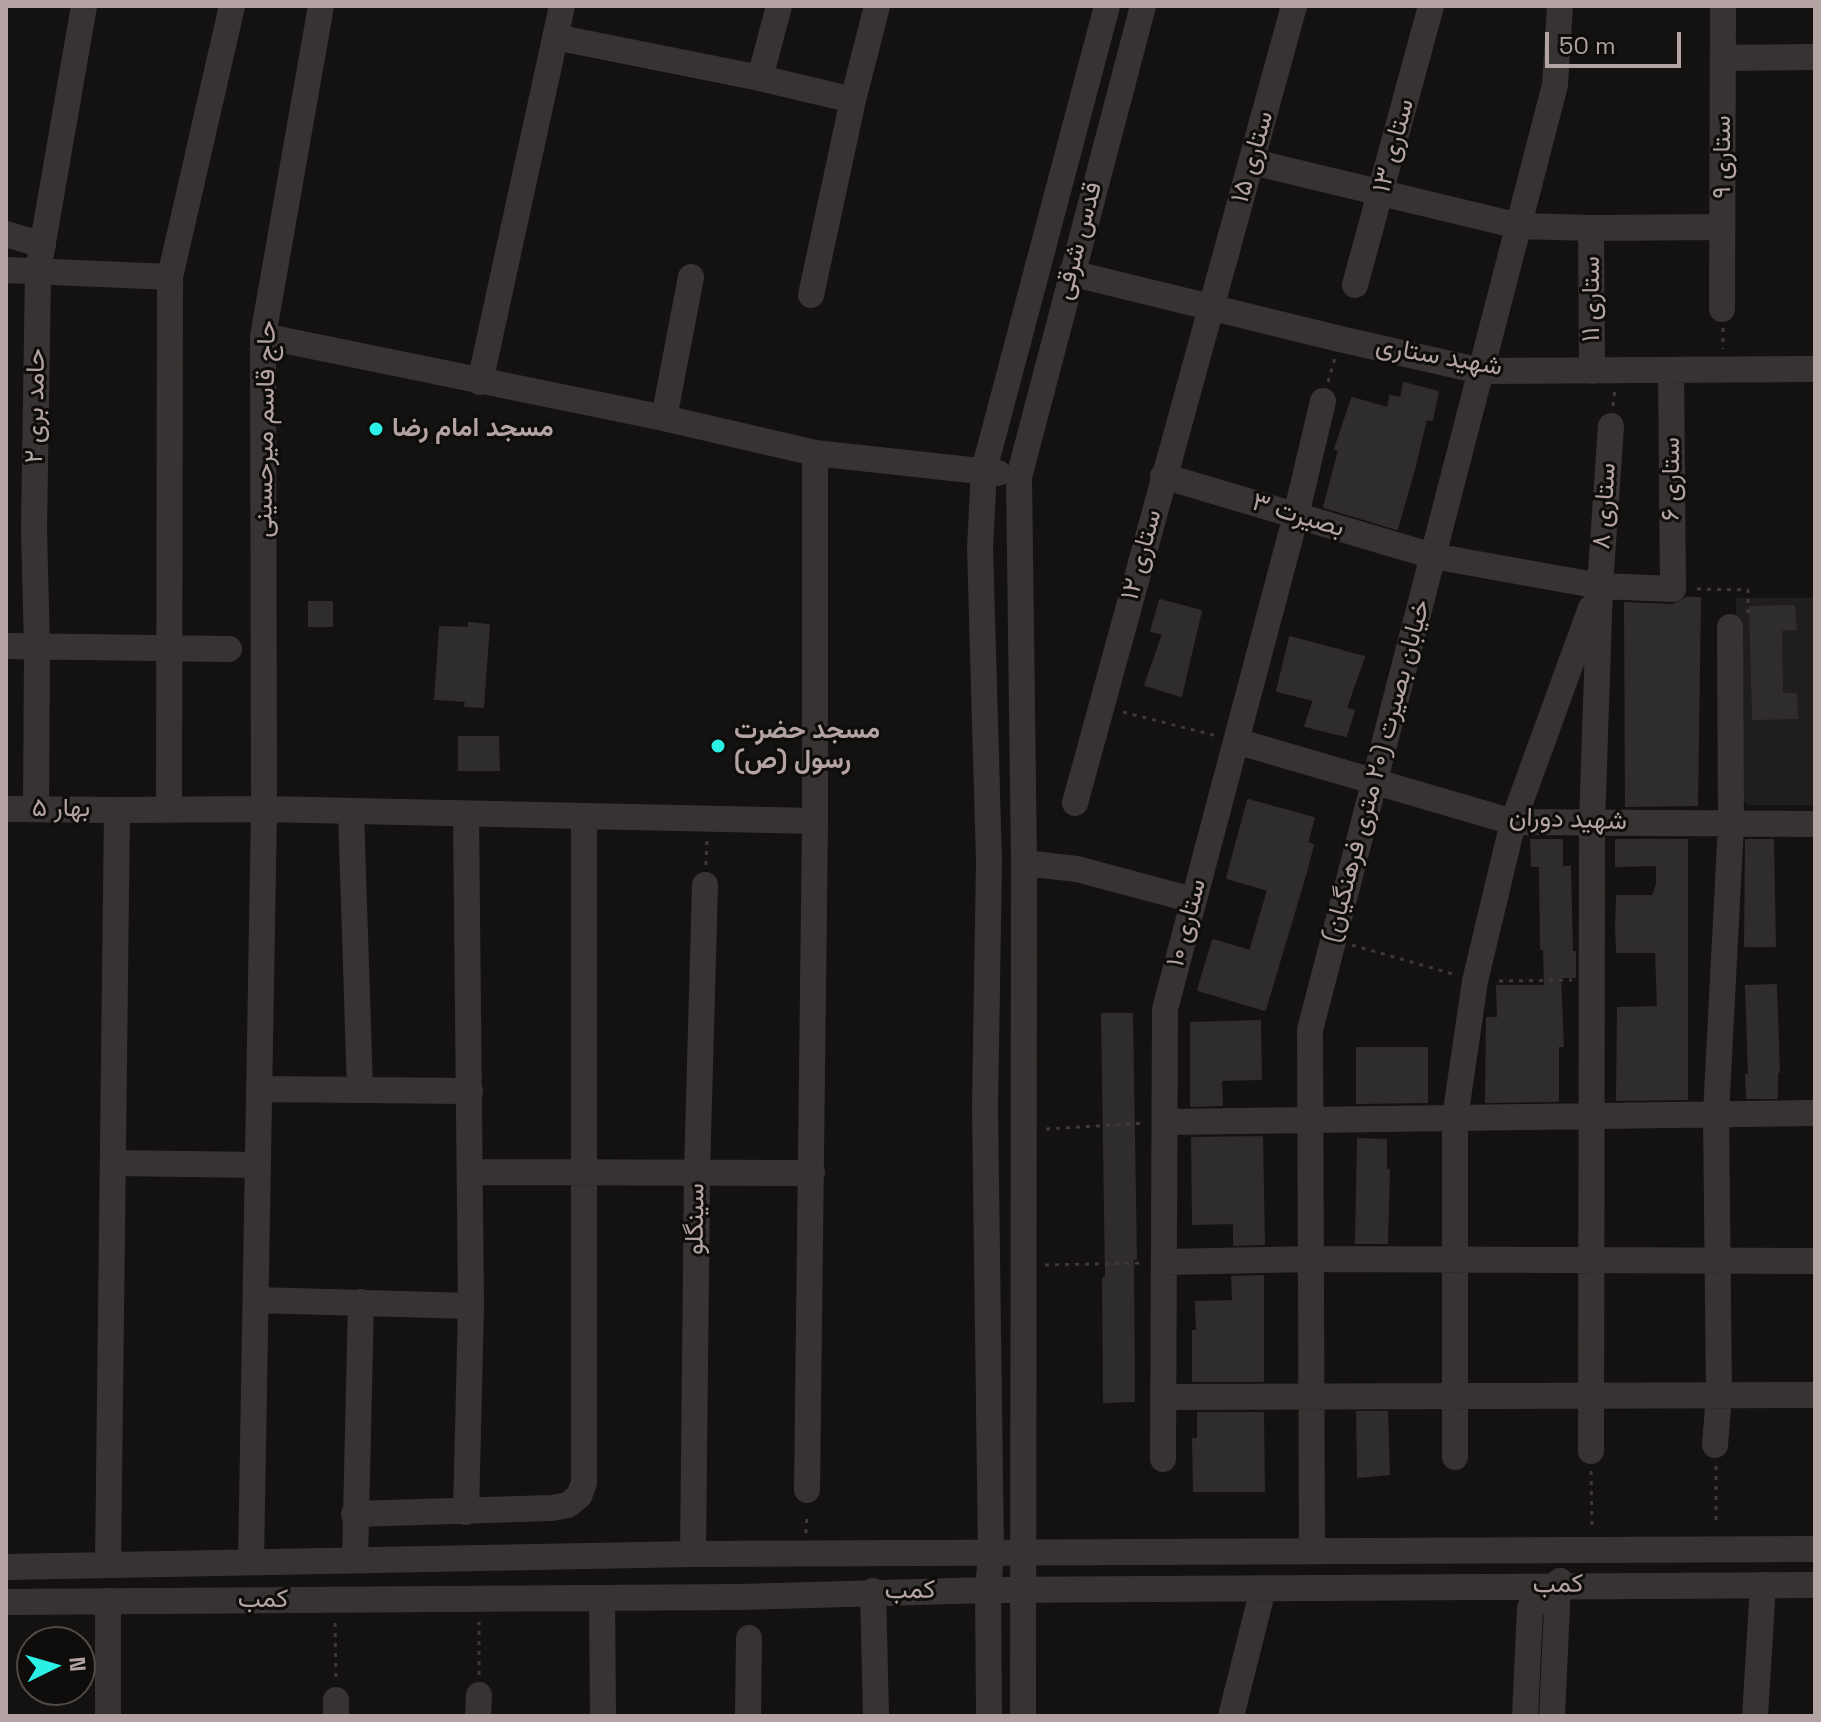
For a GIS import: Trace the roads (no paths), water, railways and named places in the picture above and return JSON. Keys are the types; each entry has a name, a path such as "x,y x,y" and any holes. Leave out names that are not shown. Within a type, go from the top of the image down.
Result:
{"street":[{"name":"حامد بری ۲","path":"36,809 34,530 40,258 84,6"},
{"path":"169,809 170,277 232,6"},
{"name":"حاج قاسم میرحسینی","path":"251,1562 264,809 263,336 321,6"},
{"path":"480,382 562,6"},
{"path":"760,78 779,6"},
{"path":"811,295 853,100 877,6"},
{"path":"989,1716 988,1590 991,1554 985,1107 989,861 980,548 984,470 1107,6"},
{"name":"قدس شرقی","path":"1023,1716 1024,863 1019,477 1143,6"},
{"name":"ستاری ۱۵","path":"1209,308 1253,162 1294,6"},
{"name":"ستاری ۱۳","path":"1355,285 1431,6"},
{"name":"خیابان بصیرت (۲۰ متری فرهنگیان)","path":"1312,1550 1310,1030 1555,85 1560,6"},
{"name":"ستاری ۹","path":"1722,309 1723,6"},
{"path":"555,37 853,100"},
{"path":"1723,58 1815,57"},
{"path":"1253,162 1519,226 1722,227"},
{"path":"1061,179 1093,190"},
{"name":"ستاری ۱۱","path":"1591,228 1605,371"},
{"path":"6,234 40,258 170,277"},
{"path":"6,270 40,258"},
{"name":"شهید ستاری","path":"1071,273 1481,371 1815,369"},
{"path":"664,418 691,277"},
{"name":"ستاری ۱۲","path":"1075,803 1209,308"},
{"path":"263,336 664,418 815,453 984,470 1019,477"},
{"name":"ستاری ۶","path":"1671,370 1673,589"},
{"name":"ستاری ۱۰","path":"1163,1459 1165,1009 1296,515 1323,401"},
{"name":"ستاری ۸","path":"1600,586 1611,426"},
{"path":"807,1490 815,821 815,453"},
{"name":"بصیرت ۳","path":"1163,476 1433,556 1600,586 1673,589"},
{"path":"1455,1457 1455,1118 1475,981 1513,822 1600,586"},
{"path":"1591,1451 1592,823 1600,586"},
{"path":"1715,1445 1719,1395 1716,1114 1731,824 1730,627"},
{"path":"6,646 229,649"},
{"name":"شهید دوران","path":"1236,741 1513,822 1815,824"},
{"name":"بهار ۵","path":"6,809 264,809 815,821"},
{"path":"108,1565 117,810"},
{"path":"351,811 360,1090"},
{"path":"466,814 471,1172 466,1512"},
{"path":"354,1514 552,1508 568,1505 579,1496 584,1483 584,816"},
{"path":"1024,863 1077,869 1193,900"},
{"name":"سینگلو","path":"693,1554 697,1173 705,885"},
{"path":"259,1089 470,1091"},
{"path":"1166,1122 1815,1113"},
{"path":"113,1163 258,1165"},
{"path":"471,1172 812,1173"},
{"path":"1165,1262 1311,1259 1815,1261"},
{"path":"256,1300 471,1306"},
{"path":"355,1560 361,1302"},
{"path":"1164,1397 1815,1395"},
{"name":"کمب","path":"6,1567 693,1554 1815,1549"},
{"path":"1525,1716 1530,1608 1558,1584 1587,1551"},
{"path":"479,1598 480,1559"},
{"path":"1552,1716 1558,1584"},
{"name":"کمب","path":"6,1602 740,1597 873,1591 1558,1584 1815,1585"},
{"path":"1755,1716 1763,1585"},
{"path":"1231,1716 1263,1589"},
{"path":"873,1591 876,1716"},
{"path":"602,1598 603,1716"},
{"path":"108,1601 108,1716"},
{"path":"748,1716 749,1638"}],"place":[{"name":"مسجد امام رضا","path":"376,429"},
{"name":"مسجد حضرت رسول (ص)","path":"718,746"}]}
